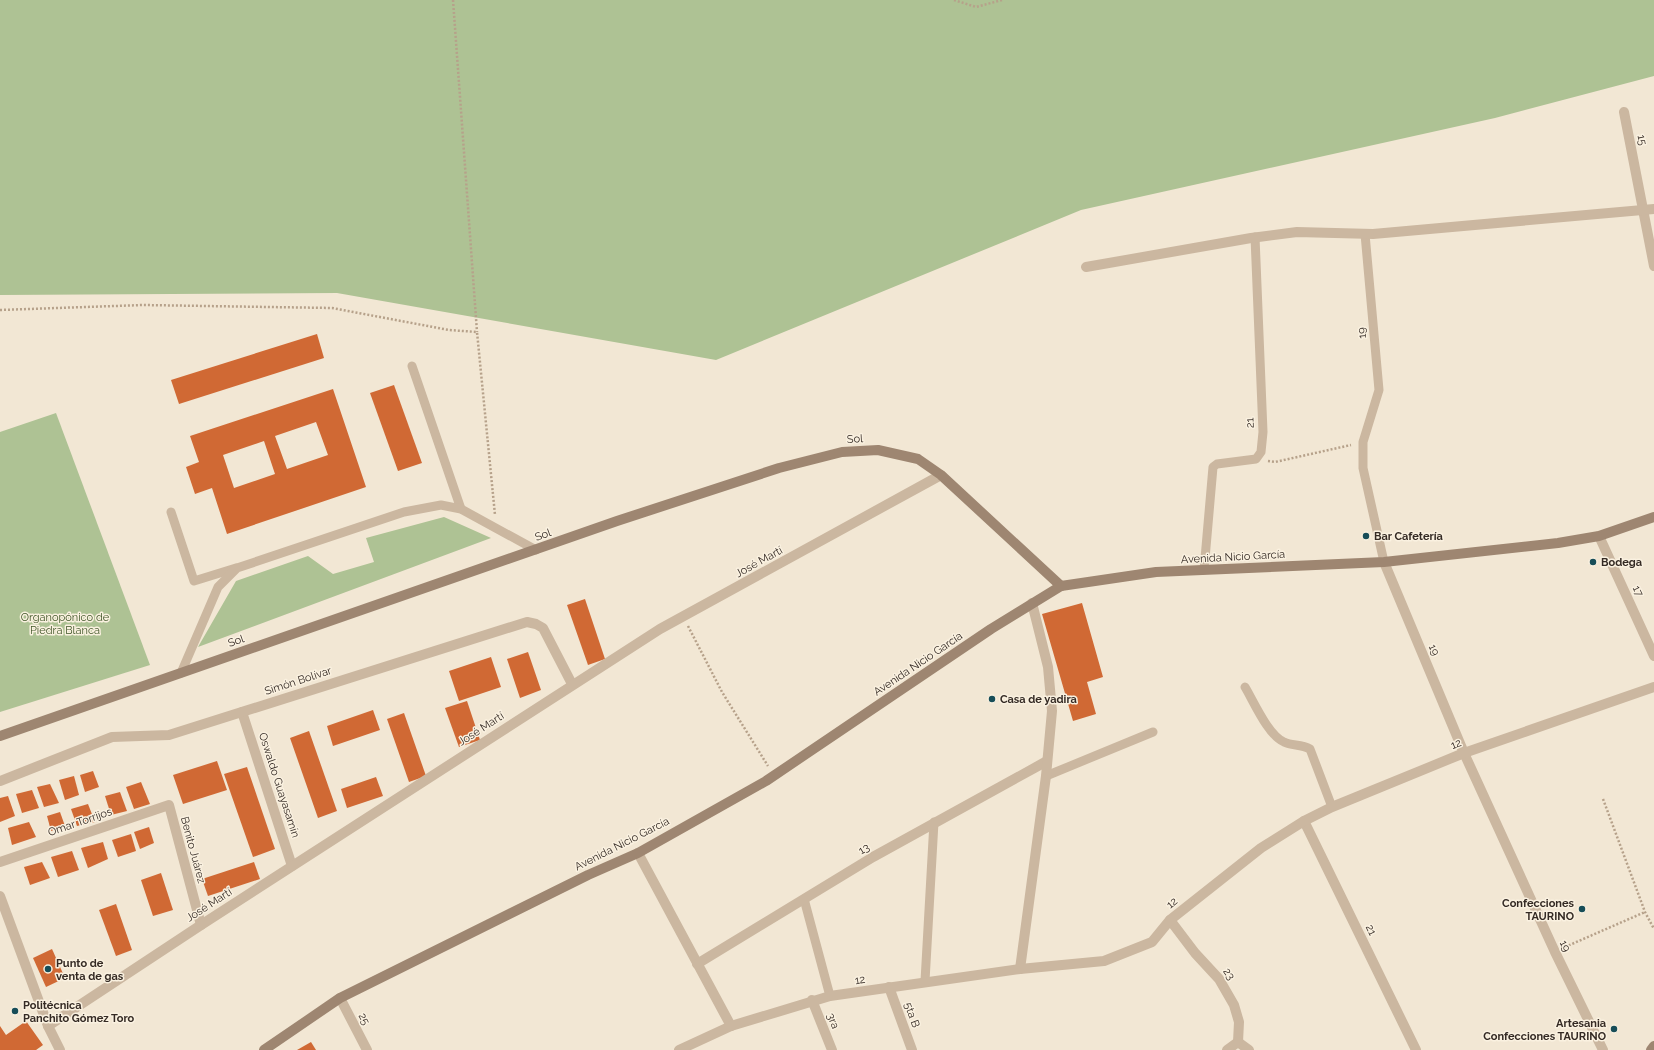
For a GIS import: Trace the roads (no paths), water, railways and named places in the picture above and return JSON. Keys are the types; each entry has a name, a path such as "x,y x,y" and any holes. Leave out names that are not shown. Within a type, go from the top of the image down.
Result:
{"street":[{"name":"15","path":"1624,112 1654,266"},
{"path":"1086,267 1255,237 1297,232 1365,234 1643,211 1654,208"},
{"name":"Sol","path":"0,736 616,521 779,468 842,452 878,450 918,459 941,475 1061,586"},
{"name":"José Martí","path":"48,1026 572,684 660,629 941,475"},
{"name":"Avenida Nicio García","path":"264,1050 340,998 588,875 638,853 774,775 1032,603 1061,586 1156,572 1384,562 1558,543 1599,536 1654,517"},
{"name":"17","path":"1599,536 1654,656"},
{"name":"19","path":"1384,562 1464,753 1555,952 1603,1050"},
{"path":"1020,969 1046,776 1052,712 1048,667 1032,603"},
{"name":"Simón Bolívar","path":"0,780 112,737 169,735 527,622 536,624 543,628 572,684"},
{"name":"12","path":"680,1050 731,1026 812,1000 830,996 925,981 1020,969 1104,961 1152,942 1170,920 1260,848 1304,821 1332,807 1464,753 1654,687"},
{"name":"Oswaldo Guayasamín","path":"242,712 292,866"},
{"name":"13","path":"697,964 934,822 1047,761"},
{"name":"Omar Torrijos","path":"0,862 169,805"},
{"name":"Benito Juárez","path":"169,805 201,925"},
{"name":"21","path":"1304,821 1416,1050"},
{"path":"638,853 731,1026"},
{"path":"0,896 48,1026 60,1050"},
{"name":"23","path":"1170,920 1219,979 1234,1005 1239,1022 1238,1042"},
{"name":"5ta B","path":"889,987 912,1050"},
{"name":"25","path":"340,998 367,1050"},
{"name":"3ra","path":"812,1000 832,1050"},
{"path":"1227,1050 1238,1042 1249,1050"},
{"path":"1651,1050 1654,1046"}],"lane":[{"name":"19","path":"1365,234 1379,390 1363,442 1363,468 1384,562"},
{"name":"21","path":"1204,570 1213,467 1217,464 1256,459 1261,452 1263,432 1255,237"},
{"path":"412,366 461,509"},
{"path":"171,512 194,581 404,512 441,506 461,509 536,550"},
{"path":"181,673 218,587 237,568"},
{"path":"1245,687 1274,736 1284,743 1303,745 1310,749 1332,807"},
{"path":"1046,776 1153,732"},
{"path":"925,981 934,822"},
{"path":"804,899 830,996"}],"place":[{"name":"Bar Cafetería","path":"1366,536"},
{"name":"Bodega","path":"1593,562"},
{"name":"Casa de yadira","path":"992,699"},
{"name":"Confecciones TAURINO","path":"1582,909"},
{"name":"Punto de venta de gas","path":"48,969"},
{"name":"Politécnica Panchito Gómez Toro","path":"15,1011"},
{"name":"Artesania Confecciones TAURINO","path":"1614,1029"}],"park label":[{"name":"Organopónico de Piedra Blanca","path":"65,623"}]}
